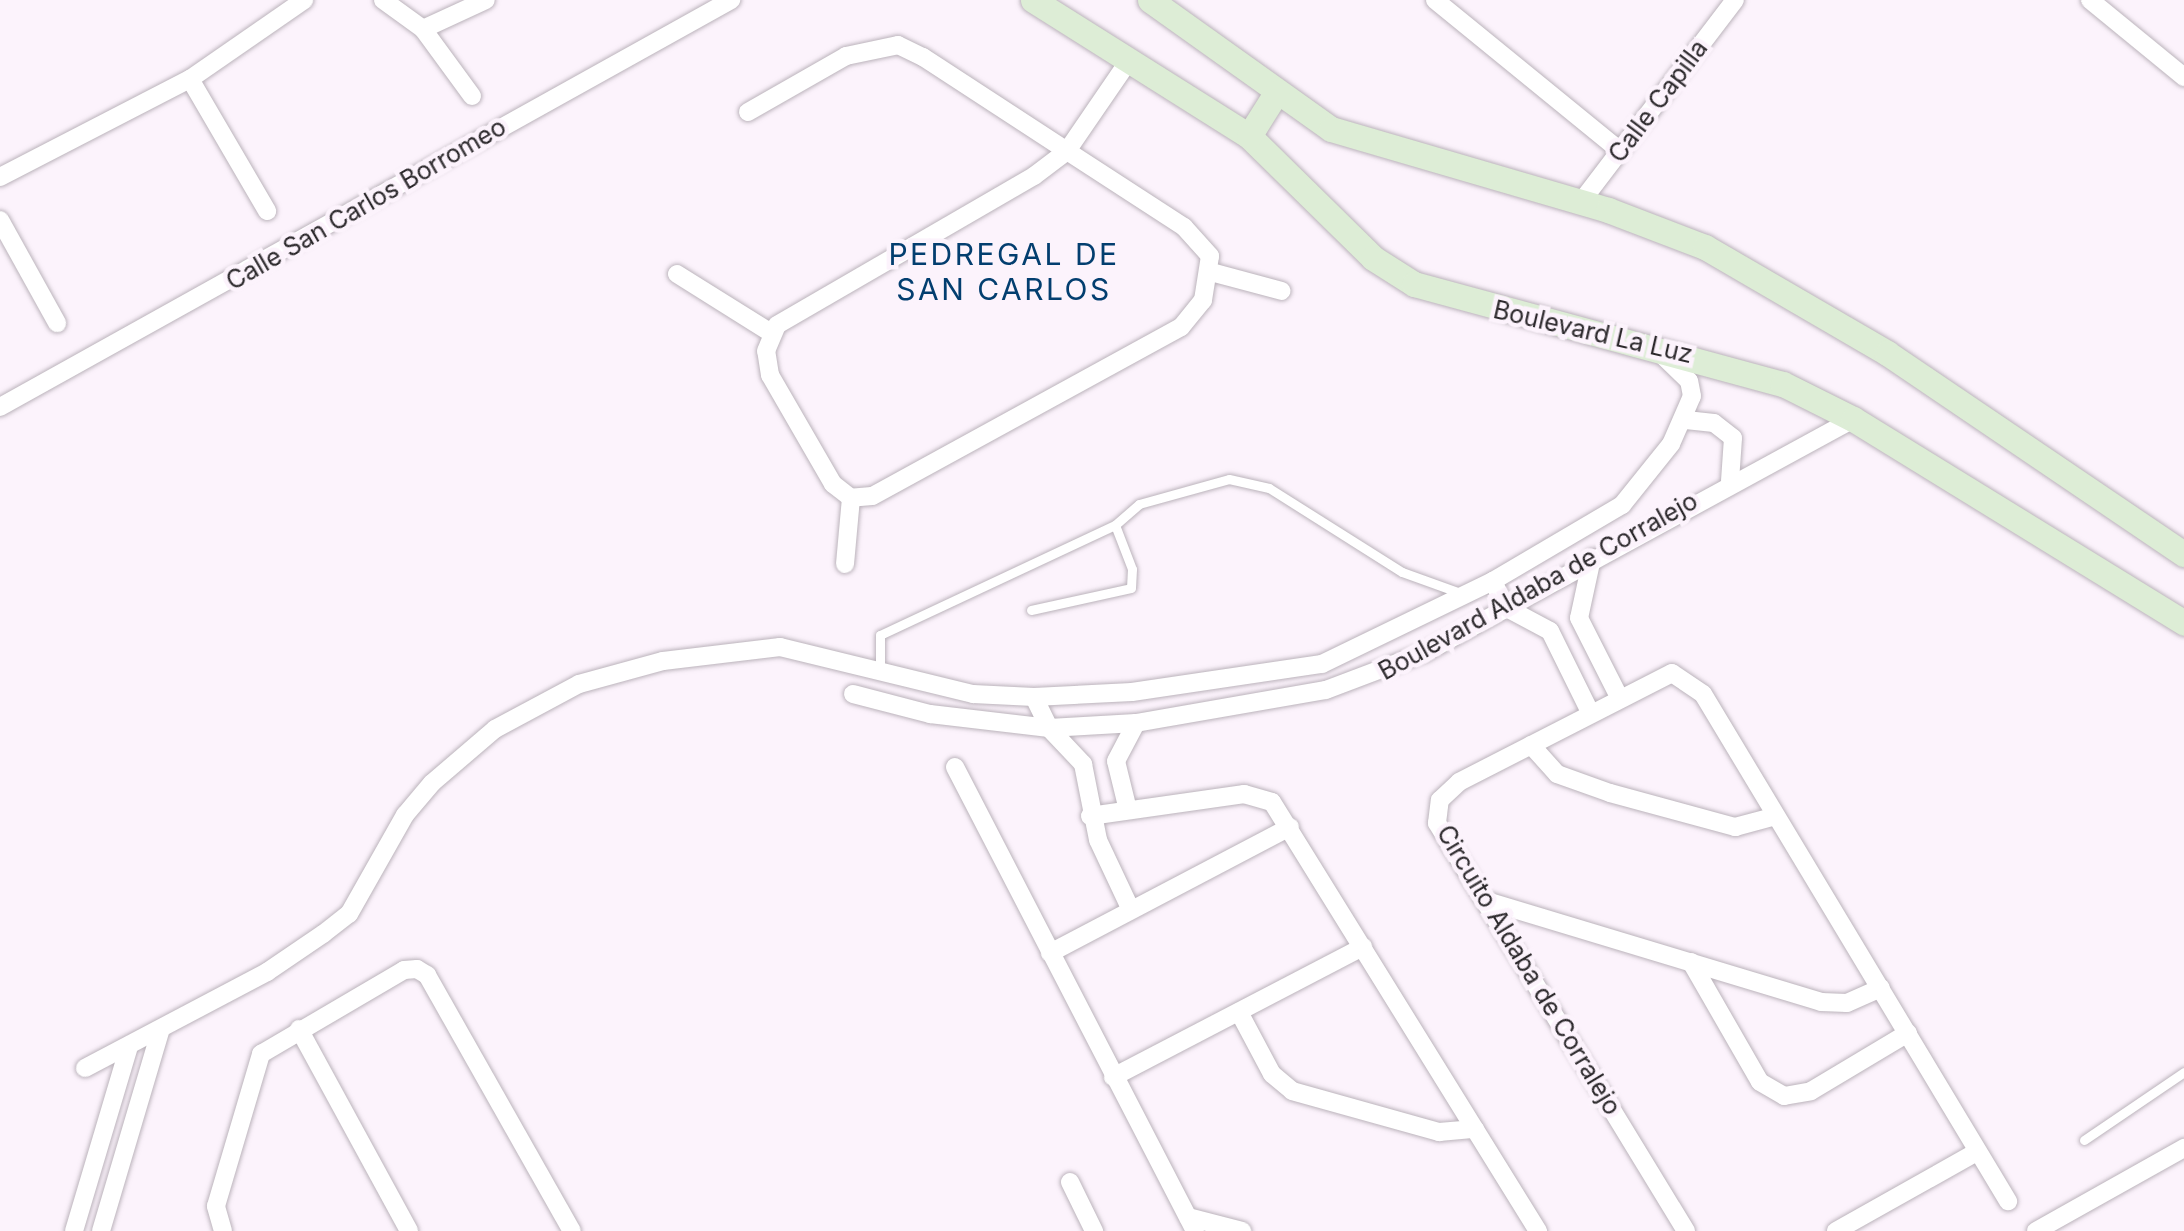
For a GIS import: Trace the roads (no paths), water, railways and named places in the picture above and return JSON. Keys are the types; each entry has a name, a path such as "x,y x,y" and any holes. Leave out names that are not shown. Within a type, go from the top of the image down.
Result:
{"main road":[{"name":"Boulevard La Luz","path":"1033,0 1248,136 1373,258 1414,284 1750,371 1853,419 2182,623"},
{"path":"1150,0 1331,130 1581,202 1705,247 1806,304 2184,554"},
{"path":"1248,136 1276,93"}],"street":[{"path":"0,177 190,79 304,0"},
{"path":"383,0 423,29 472,96"},
{"path":"423,29 486,0"},
{"name":"Calle San Carlos Borromeo","path":"0,407 731,0"},
{"path":"1435,0 1619,150"},
{"name":"Calle Capilla","path":"1581,202 1735,0"},
{"path":"2090,0 2184,77"},
{"path":"748,112 846,56 898,45 1067,151 1184,227 1210,256 1211,272 1196,312 1181,327 872,496 851,498 833,484 770,375 771,334 786,314 990,203 1067,151 1128,62"},
{"path":"190,79 267,211"},
{"path":"0,220 58,323"},
{"path":"1211,272 1282,291"},
{"path":"678,274 771,334"},
{"path":"1649,345 1689,381 1686,420 1714,423 1733,438 1730,481"},
{"name":"Boulevard Aldaba de Corralejo","path":"853,694 930,714 1049,728 1136,723 1326,690 1379,675 1730,481 1853,419"},
{"name":"Boulevard Aldaba de Corralejo","path":"85,1068 268,972 349,914 405,815 432,783 495,729 579,684 742,648 819,652 973,694 1034,697 1132,692 1322,664 1493,582 1622,505 1686,420"},
{"path":"845,564 851,498"},
{"path":"1592,558 1579,618 1619,697"},
{"path":"1493,582 1505,607 1550,631 1590,712"},
{"path":"1550,631 1579,618"},
{"name":"Circuito Aldaba de Corralejo","path":"1686,1231 1440,832 1440,800 1459,782 1660,674 1695,683 2008,1201"},
{"path":"1034,697 1049,728 1083,764 1090,816 1131,910"},
{"path":"1128,810 1116,761 1136,723"},
{"path":"1532,745 1557,774 1610,793 1734,827 1776,816"},
{"path":"1083,764 1116,761"},
{"path":"956,767 1191,1224 1242,1231"},
{"path":"1090,816 1244,794 1272,802 1476,1130 1533,1230"},
{"path":"1050,953 1290,828"},
{"path":"1486,901 1830,1004 1881,988"},
{"path":"1113,1076 1363,947"},
{"path":"1691,962 1760,1082 1784,1096 1812,1091 1908,1033"},
{"path":"223,1231 216,1206 256,1066 272,1044 404,970 427,974 572,1231"},
{"path":"1239,1012 1272,1074 1292,1091 1439,1132 1476,1130"},
{"path":"101,1231 162,1029"},
{"path":"298,1029 409,1231"},
{"path":"74,1231 129,1046"},
{"path":"2036,1231 2184,1148"},
{"path":"1836,1231 1977,1152"},
{"path":"90,1177 116,1184"},
{"path":"1070,1182 1089,1229"}],"lane":[{"path":"880,669 880,635 1115,525 1139,504 1229,479 1250,481 1402,572 1468,595"},
{"path":"1032,610 1131,588 1132,569 1115,525"},
{"path":"2084,1140 2184,1072"}],"district":[{"name":"PEDREGAL DE SAN CARLOS","path":"1004,271"}]}
